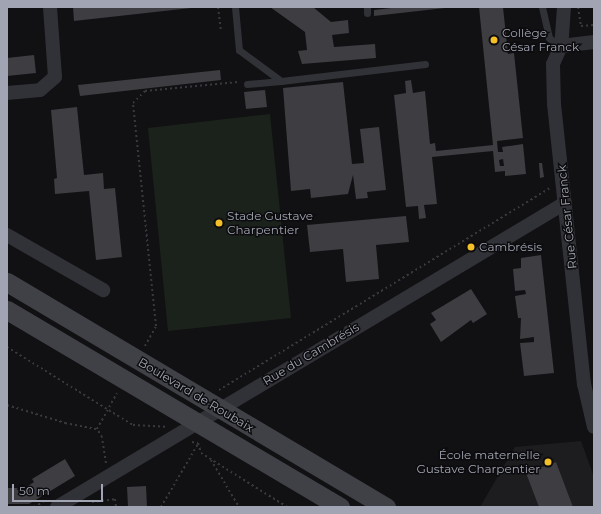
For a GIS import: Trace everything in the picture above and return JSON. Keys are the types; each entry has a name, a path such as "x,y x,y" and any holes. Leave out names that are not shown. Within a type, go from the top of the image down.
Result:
{"main road":[{"name":"Boulevard de Roubaix","path":"7,282 386,507"},
{"name":"Boulevard de Roubaix","path":"7,310 340,507"}],"street":[{"path":"7,93 40,90 55,77 50,7"},
{"name":"Rue César Franck","path":"564,7 561,46 553,75 584,384 594,427"},
{"path":"561,46 594,42"},
{"name":"Rue du Cambrésis","path":"57,507 197,422 212,404 565,203"},
{"path":"7,235 103,290"}],"lane":[{"path":"235,7 239,50 281,81"},
{"path":"542,7 549,38 561,46"},
{"path":"247,84 425,64"}],"path":[{"path":"218,7 221,32"},
{"path":"578,7 581,26 594,24"},
{"path":"137,359 156,326 133,103 145,91 238,82 247,84"},
{"path":"212,404 229,382 563,180"},
{"path":"7,347 108,408 133,425 167,427"},
{"path":"97,428 125,380"},
{"path":"7,405 65,423 97,428"},
{"path":"97,428 102,437 106,463 113,473"},
{"path":"161,507 198,443 201,453 287,507"},
{"path":"209,458 239,507"},
{"path":"86,502 116,499 116,507"}],"shaded area":[{"name":"Stade Gustave Charpentier","path":"270,114 291,318 168,331 148,128"},
{"name":"École maternelle Gustave Charpentier","path":"581,441 594,477 594,507 480,507 515,447"}],"building":[{"path":"73,7 191,7 191,8 74,21"},
{"path":"270,7 313,7 331,22 348,20 349,33 332,35 334,47 375,44 376,58 302,64 298,51 307,50 305,32"},
{"path":"400,7 445,8 374,16 374,10"},
{"path":"479,7 503,7 508,54 514,53 523,138 497,141 498,152 503,152 502,147 523,144 526,174 505,176 505,171 495,172 493,151 432,157 437,204 424,205 426,218 419,219 418,206 406,207 394,95 406,93 405,81 411,80 413,93 425,91 430,144 435,143 436,151 493,145","holes":["503,159 504,166 500,166 499,160"]},
{"path":"34,55 36,73 7,76 7,58"},
{"path":"220,70 221,80 80,96 78,85"},
{"path":"343,82 352,164 364,163 360,129 379,127 386,190 367,192 368,198 356,199 353,175 348,194 311,198 310,189 291,191 283,88"},
{"path":"265,90 267,107 246,109 244,92"},
{"path":"77,107 84,175 103,173 104,189 115,188 122,257 96,260 89,191 55,194 54,179 57,178 51,110"},
{"path":"539,163 542,163 544,177 540,178"},
{"path":"406,216 409,242 376,245 379,279 346,282 343,249 310,252 307,225"},
{"path":"541,255 554,373 524,376 520,343 534,342 534,337 520,339 521,318 518,318 515,296 526,294 525,290 515,291 513,269 521,268 521,258"},
{"path":"471,289 487,314 473,323 471,320 441,342 430,324 436,320 431,313"},
{"path":"65,459 75,476 29,504 7,504 7,488 25,488 34,482 32,479"},
{"path":"556,462 573,507 539,507 526,473"},
{"path":"146,486 147,507 128,507 127,487"}],"place":[{"name":"Collège César Franck","path":"494,40"},
{"name":"Stade Gustave Charpentier","path":"219,223"},
{"name":"Cambrésis","path":"471,247"},
{"name":"École maternelle Gustave Charpentier","path":"548,462"}]}
